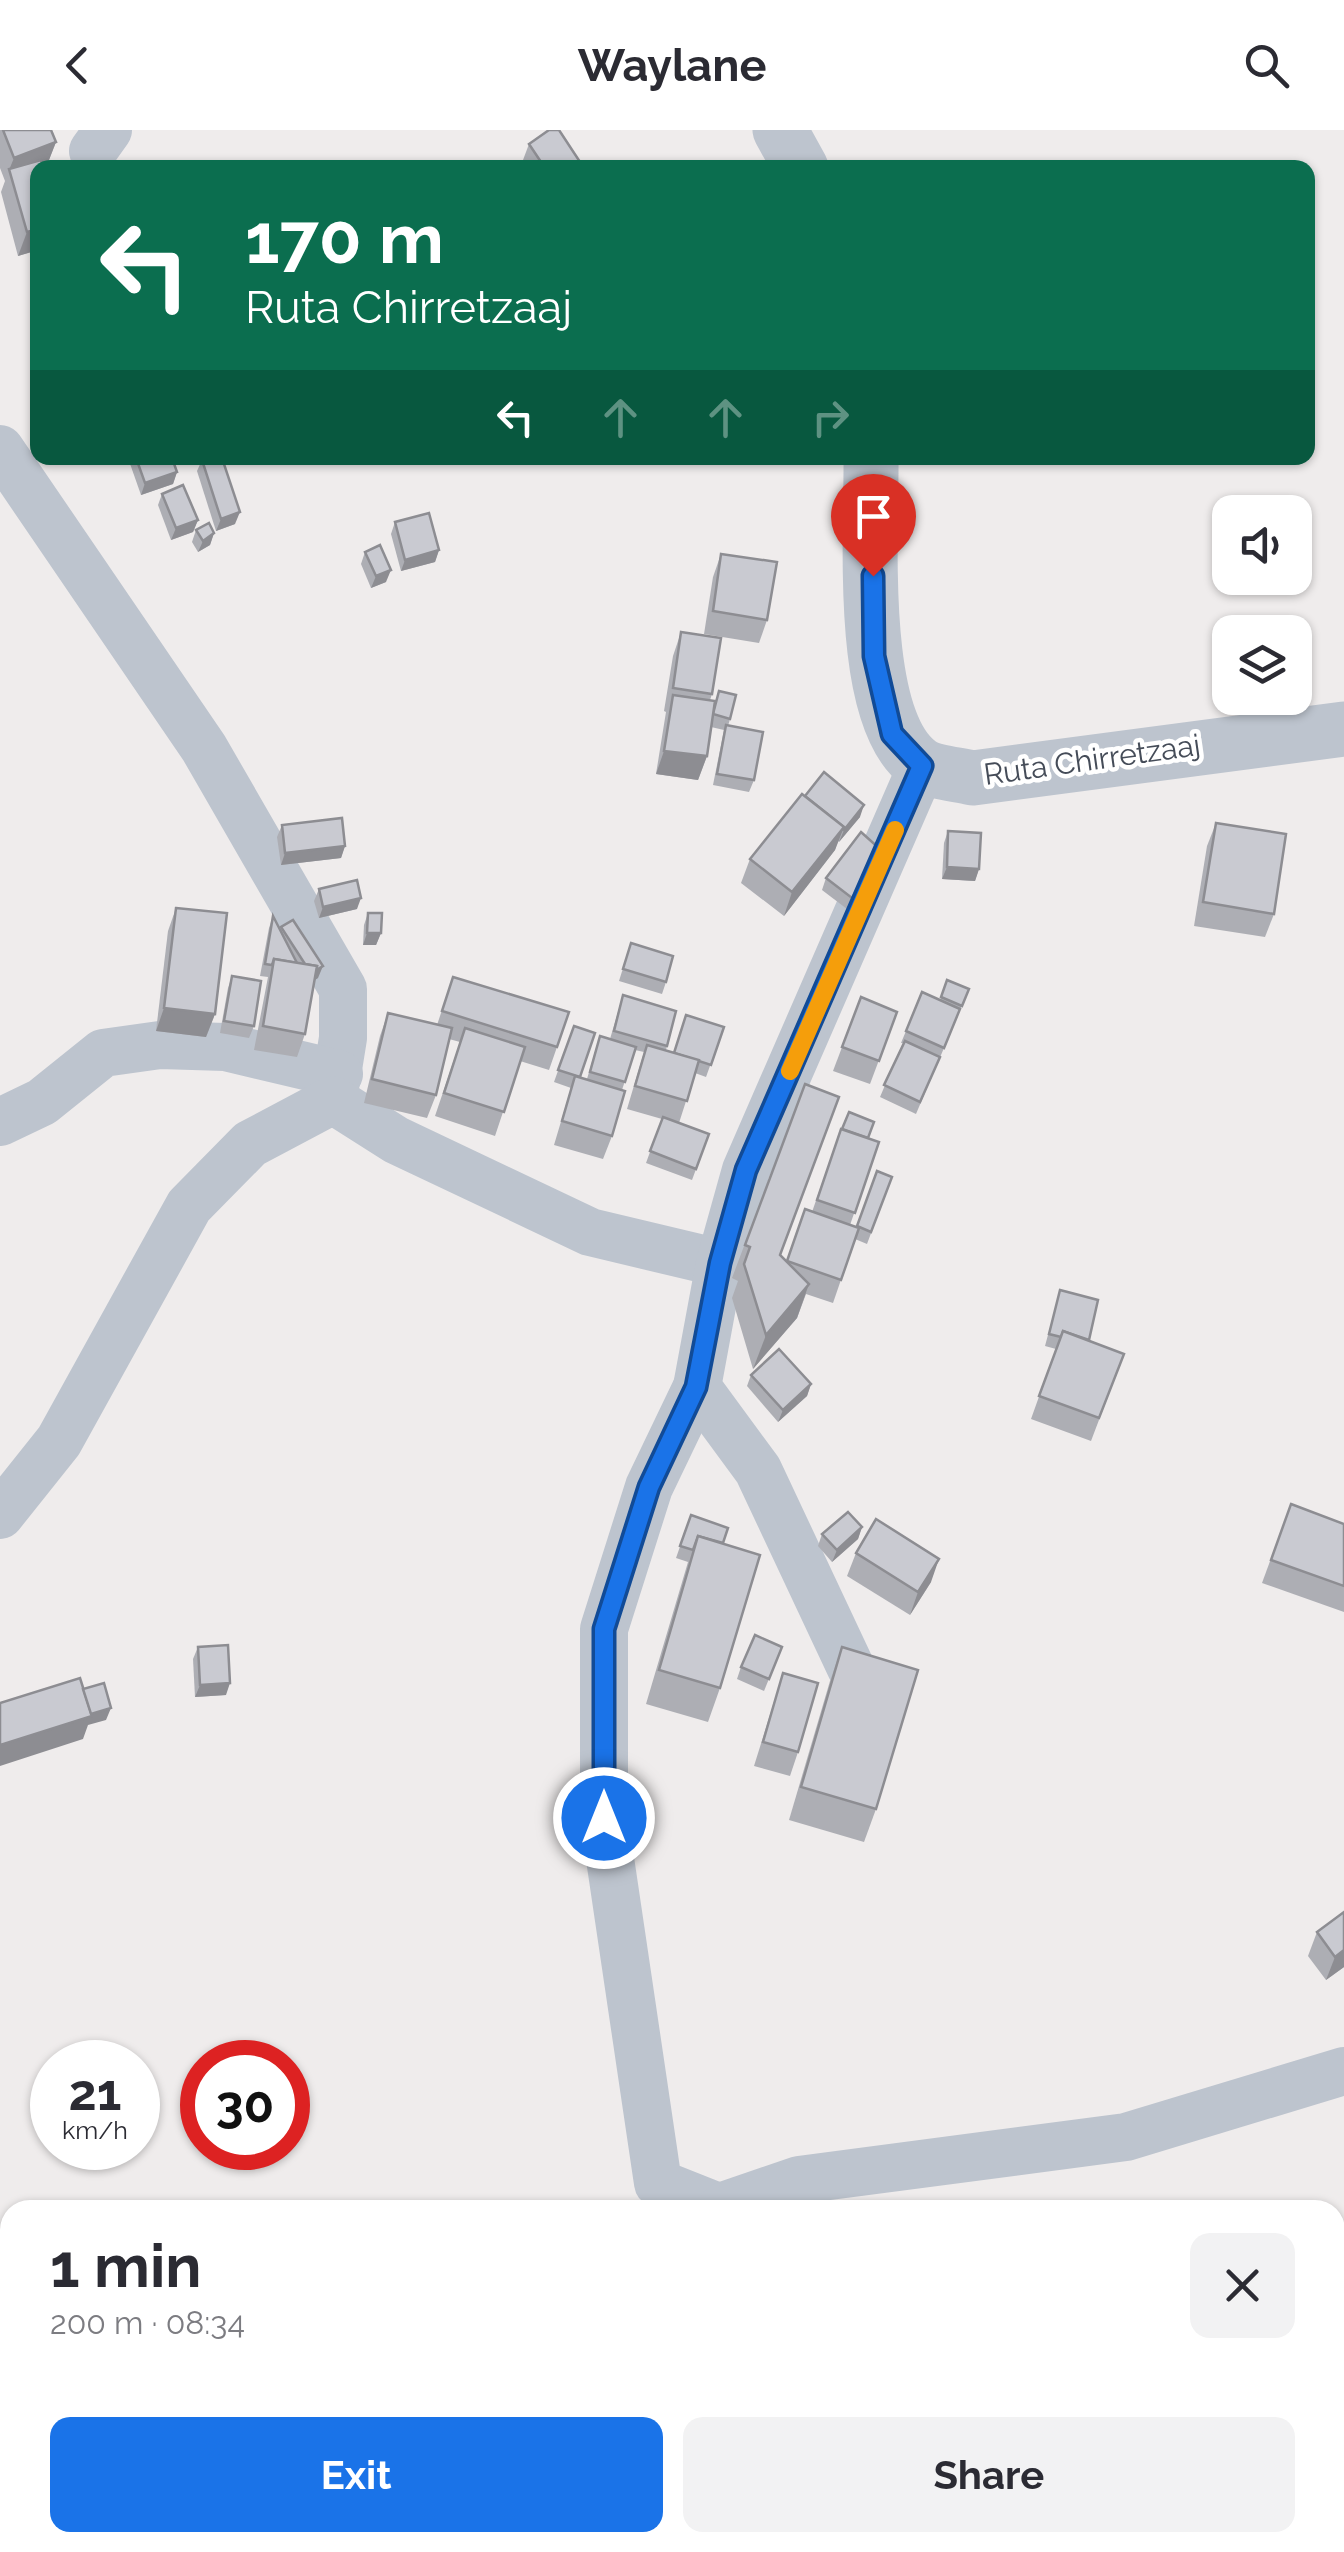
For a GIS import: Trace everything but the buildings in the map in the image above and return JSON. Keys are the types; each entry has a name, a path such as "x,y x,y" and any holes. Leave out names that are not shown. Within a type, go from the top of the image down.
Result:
{"street":[{"path":"780,130 797,160"},
{"path":"0,448 204,748 343,989 336,1087"},
{"path":"673,2200 647,2196 604,1818 604,1629 649,1487 696,1387 720,1263 746,1170 922,766 892,734 874,656 871,465"},
{"name":"Ruta Chirretzaaj","path":"922,766 973,778 1344,729"},
{"path":"0,1122 42,1102 103,1052 160,1045 224,1048 336,1087 396,1140 590,1232 720,1263"},
{"path":"0,1515 59,1441 189,1206 250,1144 336,1087"},
{"path":"696,1387 758,1470 851,1668"},
{"path":"745,2200 799,2180 1126,2137 1344,2071"}],"slow traffic":[{"path":"790,1071 895,830"}],"route":[{"path":"604,1818 604,1629 649,1487 696,1387 720,1263 746,1170 922,766 892,734 874,656 873,576"}]}
